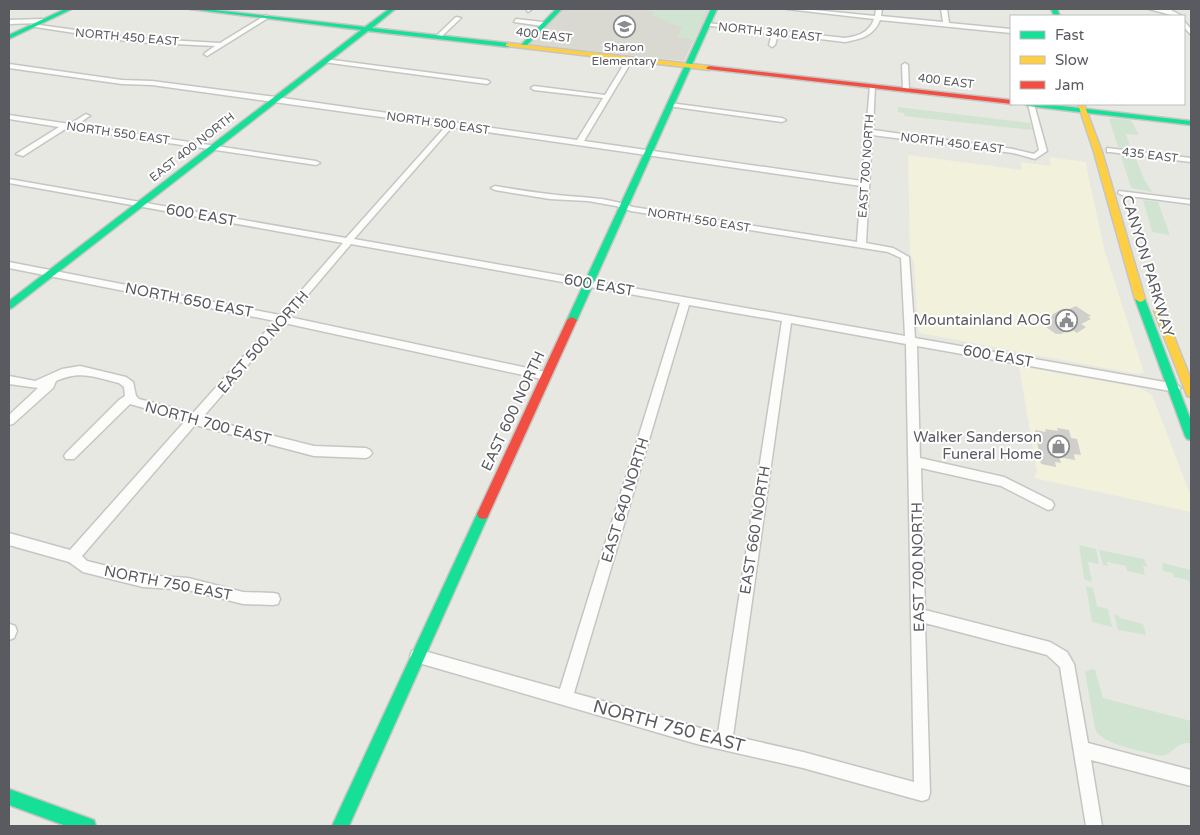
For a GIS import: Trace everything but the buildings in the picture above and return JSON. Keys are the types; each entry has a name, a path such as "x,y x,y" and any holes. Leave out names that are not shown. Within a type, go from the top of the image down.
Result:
{"main road":[{"path":"9,37 69,9"},
{"name":"400 EAST","path":"193,9 225,10 266,17 1010,102"},
{"name":"EAST 400 NORTH","path":"9,306 392,9"},
{"path":"523,46 558,9"},
{"name":"EAST 600 NORTH","path":"340,826 714,9"},
{"path":"1049,105 1088,107 1191,123"},
{"path":"1088,107 1111,155"},
{"name":"CANYON PARKWAY","path":"1088,107 1098,152 1136,288 1171,387 1191,436"},
{"name":"CANYON PARKWAY","path":"1121,189 1125,204"},
{"name":"CANYON PARKWAY","path":"1132,227 1136,244"},
{"name":"CANYON PARKWAY","path":"1156,301 1191,392"},
{"path":"9,797 88,826"}],"street":[{"path":"790,9 1010,31"},
{"path":"878,18 879,9"},
{"path":"944,9 946,25"},
{"path":"1152,9 1171,12 1177,15"},
{"path":"207,54 266,17"},
{"path":"438,36 458,18"},
{"name":"NORTH 340 EAST","path":"707,25 845,40 862,36 878,24 878,18"},
{"path":"9,22 44,21"},
{"path":"516,21 543,24"},
{"name":"NORTH 450 EAST","path":"32,26 133,40 222,45"},
{"path":"772,45 776,33"},
{"path":"579,143 630,58"},
{"path":"325,61 487,82"},
{"path":"905,65 906,90"},
{"name":"NORTH 500 EAST","path":"9,66 122,82 152,83 276,100 866,184"},
{"name":"EAST 700 NORTH","path":"861,246 872,86"},
{"path":"534,88 607,97"},
{"path":"670,105 782,120"},
{"name":"NORTH 450 EAST","path":"869,132 1013,150 1035,157 1043,151 1029,105"},
{"path":"20,154 86,116"},
{"name":"NORTH 550 EAST","path":"9,117 316,163"},
{"name":"EAST 500 NORTH","path":"74,557 282,319 349,241 352,234 450,125"},
{"name":"435 EAST","path":"1111,155 1191,160"},
{"name":"600 EAST","path":"9,181 787,318 1191,392"},
{"name":"NORTH 550 EAST","path":"495,188 550,197 586,199 902,254"},
{"path":"1121,189 1191,202"},
{"name":"EAST 700 NORTH","path":"902,254 906,260 911,341 922,793"},
{"name":"NORTH 650 EAST","path":"9,265 282,319 546,376"},
{"name":"EAST 640 NORTH","path":"565,699 685,301"},
{"name":"EAST 660 NORTH","path":"724,742 787,318"},
{"name":"NORTH 700 EAST","path":"9,380 30,385 52,379 66,372 80,370 127,382 131,398 135,402 187,415 203,424 314,451 366,453"},
{"path":"9,421 49,385 52,379"},
{"path":"70,456 123,403 131,398"},
{"path":"915,462 1004,482 1048,504"},
{"name":"NORTH 750 EAST","path":"9,539 74,557 83,566 143,582 188,584 243,598 273,599"},
{"path":"919,616 1050,649 1062,657 1067,664 1094,826"},
{"name":"NORTH 750 EAST","path":"417,656 565,699 724,742 803,760 922,793"},
{"path":"1081,749 1191,778"}],"shaded area":[{"name":"Sharon Elementary","path":"564,9 709,9 684,61 529,44"},
{"path":"641,9 707,9 694,40 677,37 682,27 653,16 653,12"},
{"path":"898,107 1030,123 1032,130 904,116 904,113 898,112"},
{"path":"1109,119 1131,120 1139,135 1126,134 1131,149 1118,147"},
{"path":"908,155 1022,170 1021,162 1051,166 1049,157 1086,162 1105,252 1144,373 1137,374 920,333 918,329 914,262 910,254"},
{"path":"1121,156 1135,156 1144,179 1152,192 1131,188"},
{"path":"1143,200 1158,202 1170,235 1152,232"},
{"path":"1019,366 1140,388 1152,395 1191,496 1191,512 1034,478 1037,472"},
{"path":"1079,545 1096,549 1099,564 1088,562 1092,582 1084,579"},
{"path":"1099,550 1144,559 1148,567 1143,566 1145,575 1127,571 1126,566 1107,562 1108,566 1103,565"},
{"path":"1162,563 1191,570 1191,585 1188,580 1174,577 1173,573 1163,571"},
{"path":"1086,586 1093,588 1097,606 1108,609 1112,627 1092,622"},
{"path":"1114,614 1120,618 1143,624 1146,635 1118,630"},
{"path":"1092,669 1095,670 1103,698 1191,721 1191,743 1182,744 1170,753 1162,756 1115,744 1099,735 1095,729 1085,672"}],"traffic: fast":[{"path":"9,37 69,9"},
{"path":"193,9 508,45"},
{"path":"9,306 392,9"},
{"path":"523,46 559,9"},
{"path":"572,320 714,9"},
{"path":"1054,9 1057,15"},
{"path":"1037,105 1191,123"},
{"path":"1140,299 1191,436"},
{"path":"340,826 483,514"},
{"path":"9,797 88,826"}],"traffic: slow":[{"path":"508,45 709,68"},
{"path":"1081,105 1098,152 1140,299"},
{"path":"1159,311 1191,393"}],"traffic: jam":[{"path":"709,68 1010,102"},
{"path":"483,514 572,320"}],"place":[{"name":"Sharon Elementary","path":"624,26"},
{"name":"Mountainland AOG","path":"1067,320"},
{"name":"Walker Sanderson Funeral Home","path":"1058,446"}]}
